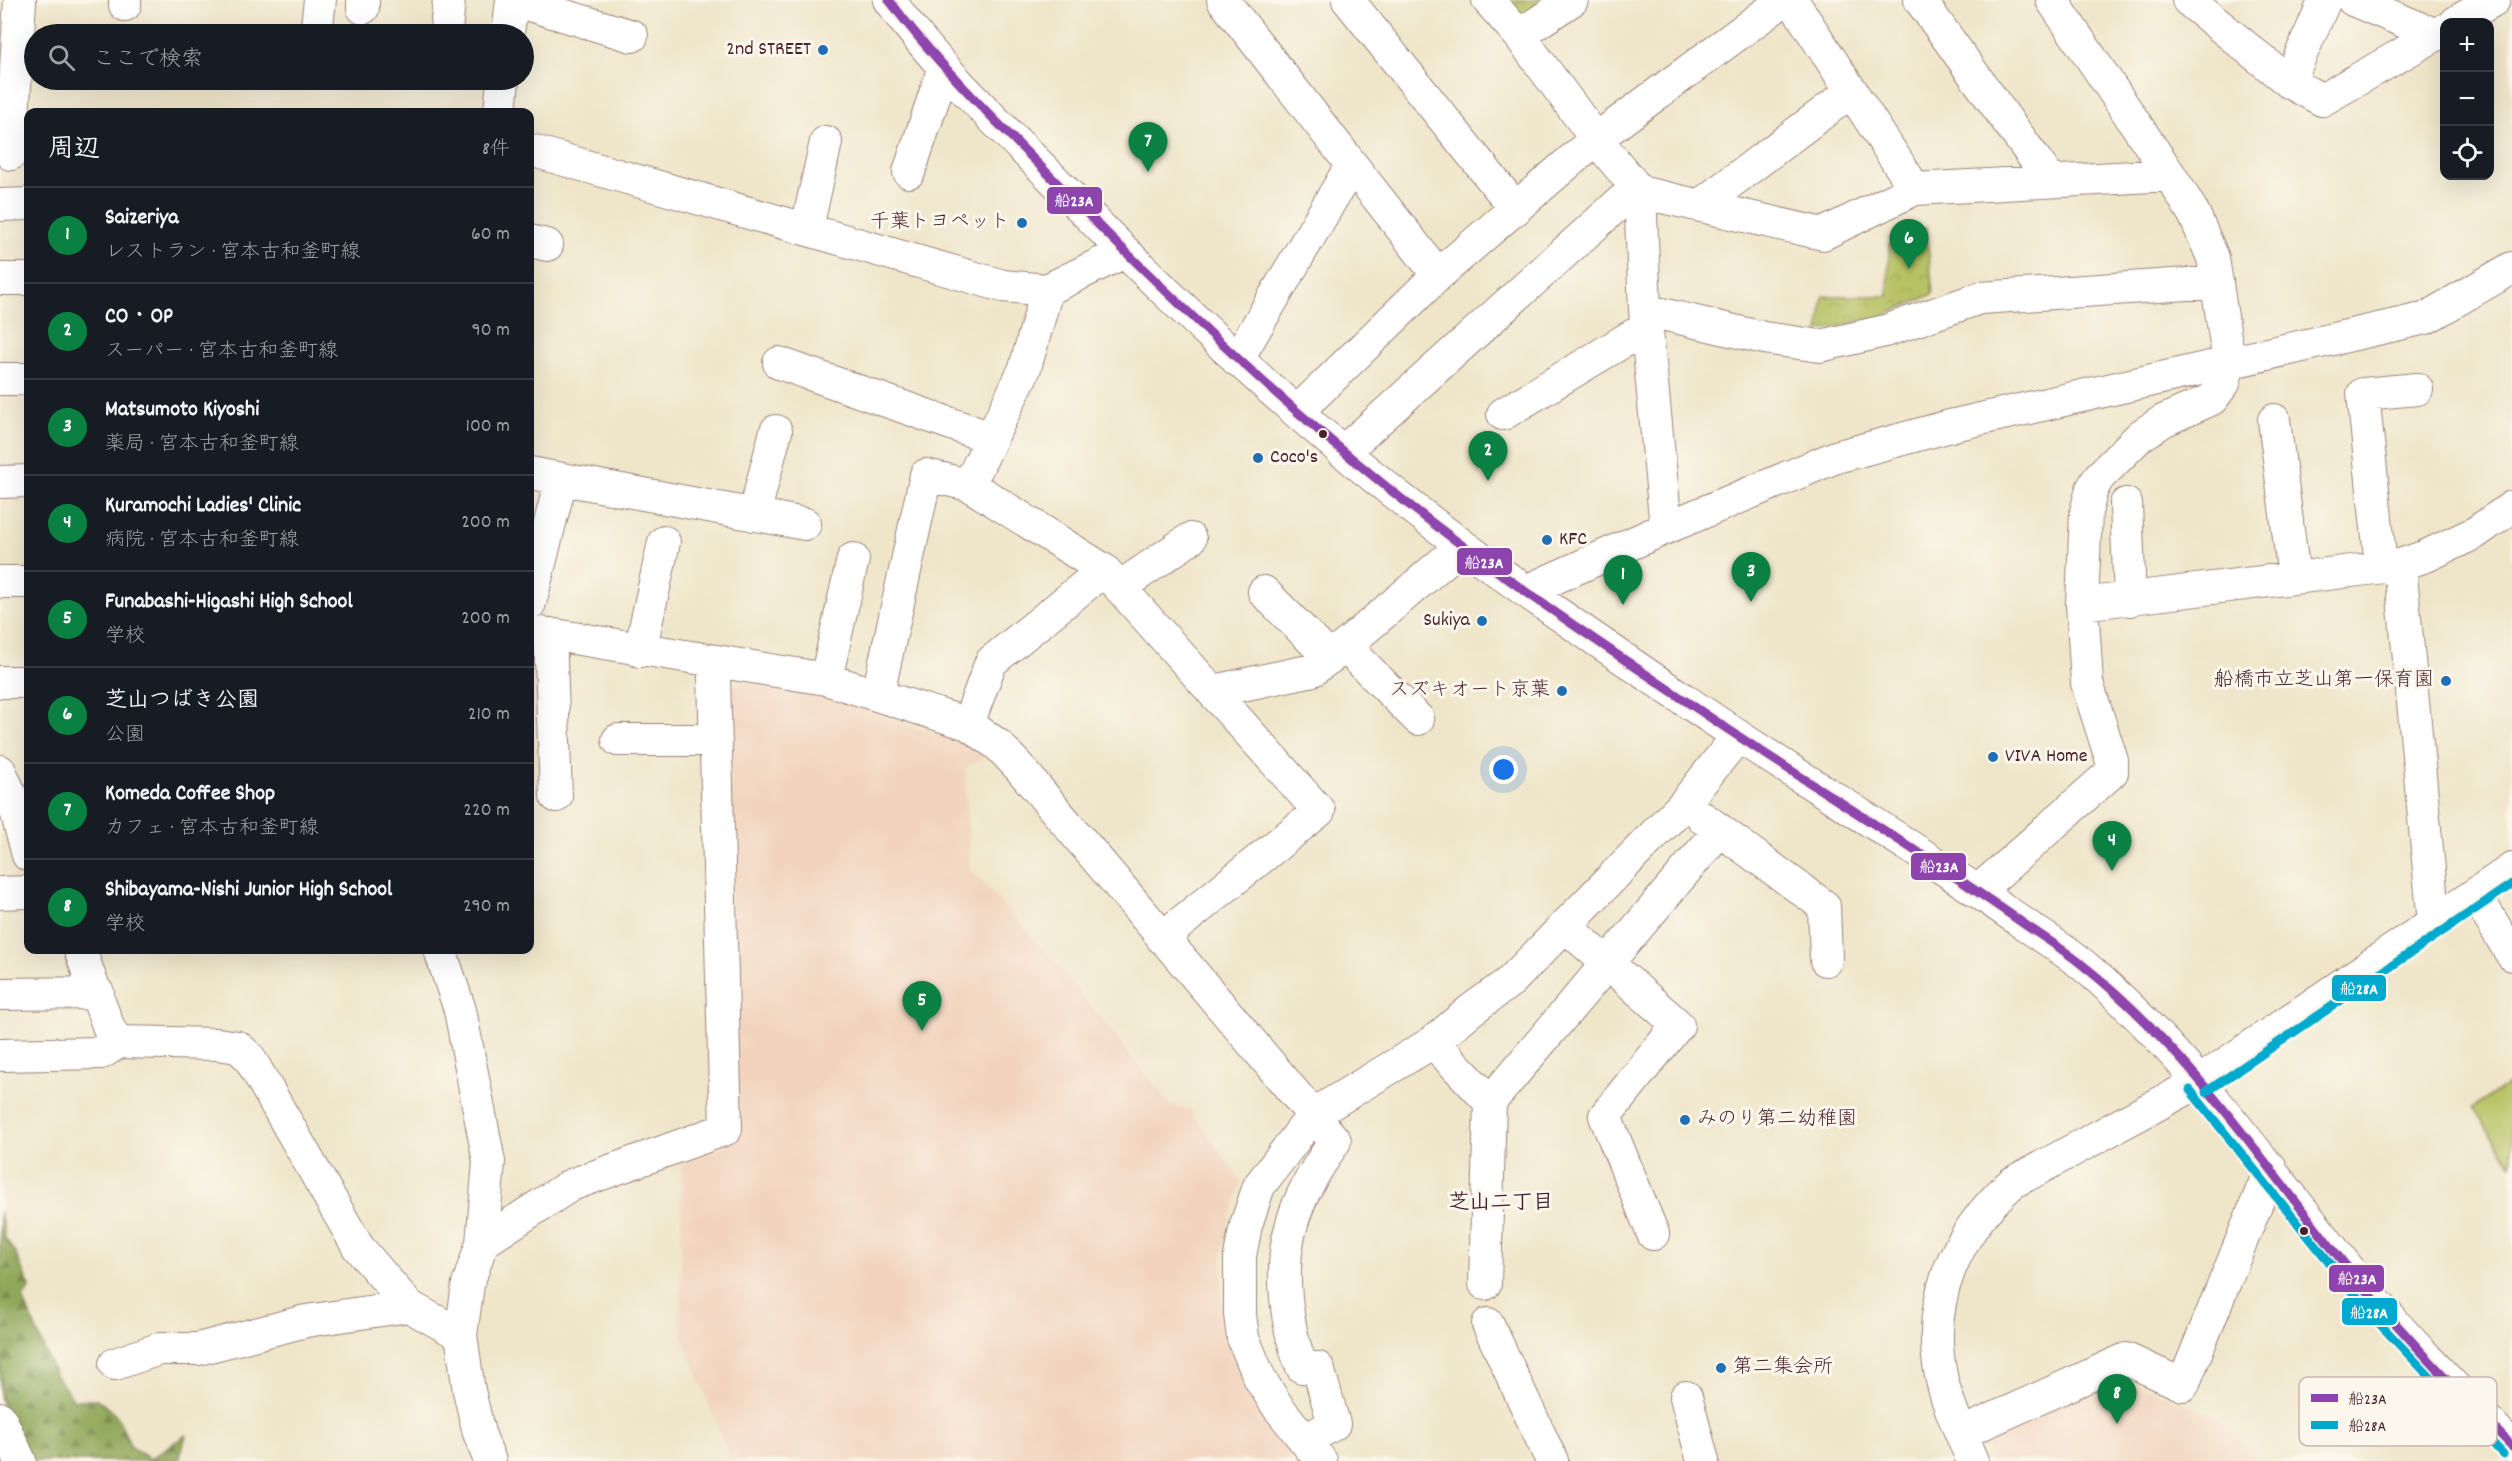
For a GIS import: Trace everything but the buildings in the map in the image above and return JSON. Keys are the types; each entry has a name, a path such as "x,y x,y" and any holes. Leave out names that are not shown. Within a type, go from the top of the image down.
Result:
{"street":[{"path":"13,154 20,0"},
{"path":"317,24 320,0"},
{"path":"447,24 449,0"},
{"path":"509,24 512,0 632,36"},
{"path":"889,0 944,67 1124,252 1237,360 1343,452 1462,546 1526,591 1738,736 1978,891 2087,969 2199,1082 2242,1131 2367,1291 2444,1377"},
{"path":"1223,0 1438,275"},
{"path":"1348,0 1516,209"},
{"path":"1488,0 1520,35 1596,139 1638,190 1646,319 1666,528"},
{"path":"1520,35 1572,0"},
{"path":"1297,412 1438,275 1596,139 1784,0"},
{"path":"1792,0 1915,189"},
{"path":"1920,0 2050,180"},
{"path":"1978,891 2112,772 2112,761 2087,683 2082,604 2086,512 2092,489 2099,477 2140,436 2163,421 2212,399 2224,382 2229,363 2212,258 2194,214 2052,0"},
{"path":"2188,0 2289,82 2322,100 2440,32"},
{"path":"2289,82 2325,0"},
{"path":"2353,0 2440,27"},
{"path":"2464,18 2494,0"},
{"path":"909,172 944,67"},
{"path":"500,108 502,90"},
{"path":"1702,204 1852,91"},
{"path":"807,228 826,142"},
{"path":"534,151 1003,286 1047,290 1124,252"},
{"path":"1237,360 1351,166"},
{"path":"1638,190 1823,234 1915,189 2170,175"},
{"path":"1343,452 1638,190"},
{"path":"0,205 24,204"},
{"path":"1526,591 1666,528 1836,457 1954,425 2426,318 2512,268"},
{"path":"0,279 24,279"},
{"path":"1503,414 1646,319 1820,346 1885,331 1980,298 2217,282"},
{"path":"969,485 1026,368 1047,290"},
{"path":"779,363 991,438"},
{"path":"0,379 24,378"},
{"path":"2417,389 2363,394 2391,565 2434,923"},
{"path":"2274,420 2294,578"},
{"path":"754,515 776,431"},
{"path":"534,474 805,524"},
{"path":"878,694 926,475 969,485 1112,579 1319,811 1162,938"},
{"path":"534,587 561,479"},
{"path":"0,482 24,481"},
{"path":"2127,504 2130,600"},
{"path":"2082,604 2130,600 2391,565 2426,556 2475,533 2512,507"},
{"path":"968,724 991,662 1112,579 1190,539"},
{"path":"640,651 664,542"},
{"path":"1214,691 1312,670 1338,652 1462,546"},
{"path":"826,679 853,559"},
{"path":"0,582 24,582"},
{"path":"1264,592 1418,719"},
{"path":"556,796 540,632 640,651 826,679 968,724 999,746 1019,767 1162,938 1314,1114 1335,1141 1312,1174 1290,1228 1286,1292 1293,1345 1302,1367 1318,1368 1334,1424 1313,1451 1278,1407 1260,1378 1243,1338 1240,1314 1240,1256 1246,1225 1259,1186 1314,1114 1432,1042 1511,981 1683,805 1738,736"},
{"path":"482,1243 571,1185 726,1129 714,676 718,663"},
{"path":"0,682 24,682"},
{"path":"618,740 716,741"},
{"path":"0,771 13,800 24,840"},
{"path":"1683,805 1824,906 1826,960"},
{"path":"1485,1284 1490,1102 1720,830"},
{"path":"2271,1168 2183,1385 2126,1359 1968,1447 1942,1381 1937,1347 1939,1306 1949,1269 1968,1230 1995,1198 2012,1183 2199,1082 2512,869"},
{"path":"0,893 24,892"},
{"path":"2475,894 2512,955"},
{"path":"1565,926 1678,1025 1605,1116 1653,1234"},
{"path":"82,954 98,993 110,1031 119,1042"},
{"path":"441,954 460,1010 489,1162 482,1243 468,1284 461,1335 469,1391 479,1433 490,1461"},
{"path":"0,994 98,993"},
{"path":"1,1055 101,1053 119,1042 217,1044 238,1047 249,1057 358,1247 409,1306 461,1335"},
{"path":"1432,1042 1490,1102"},
{"path":"114,1364 159,1349 198,1349 306,1321 409,1306"},
{"path":"1488,1324 1551,1461"},
{"path":"1686,1397 1703,1461"},
{"path":"0,1418 20,1461"},
{"path":"2497,1431 2512,1446"}],"shaded area":[{"path":"745,682 810,687 895,721 959,741 987,757 965,767 970,869 1049,955 1171,1106 1189,1109 1242,1183 1229,1220 1223,1255 1223,1292 1229,1341 1245,1383 1263,1413 1301,1461 731,1461 685,1343 681,1325 681,1165 736,1141 728,688"},
{"path":"2117,1376 2211,1415 2242,1442 2257,1461 1992,1461 1988,1449 1991,1434"}],"green space":[{"path":"1504,0 1552,0 1521,19"},
{"path":"1926,227 1933,294 1883,316 1819,331 1823,296 1888,296 1889,244"},
{"path":"2512,1082 2512,1166 2473,1107"},
{"path":"0,1211 5,1238 15,1253 30,1287 23,1298 55,1375 74,1400 97,1399 117,1416 131,1447 150,1459 186,1435 179,1461 30,1461 0,1398"}],"transit line":[{"name":"船23A","path":"889,0 972,96 1138,264 1258,377 1383,484 1468,550 1555,612 1732,732 1982,895 2072,957 2117,994 2151,1027 2216,1100 2376,1302 2445,1377"},
{"name":"船28A","path":"2206,1092 2512,884"},
{"name":"船28A","path":"2190,1090 2376,1320 2430,1377"},
{"name":"船23A","path":"2497,1431 2512,1446"},
{"name":"船28A","path":"2495,1446 2503,1454"}],"place":[{"name":"2nd STREET","path":"823,50"},
{"name":"Komeda Coffee Shop","path":"1148,172"},
{"name":"千葉トヨペット","path":"1022,223"},
{"name":"芝山つばき公園","path":"1909,269"},
{"name":"Coco's","path":"1258,458"},
{"name":"CO・OP","path":"1488,481"},
{"name":"KFC","path":"1547,540"},
{"name":"Matsumoto Kiyoshi","path":"1751,602"},
{"name":"Saizeriya","path":"1623,605"},
{"name":"Sukiya","path":"1482,621"},
{"name":"船橋市立芝山第一保育園","path":"2446,681"},
{"name":"スズキオート京葉","path":"1562,691"},
{"name":"VIVA Home","path":"1993,757"},
{"name":"Kuramochi Ladies' Clinic","path":"2112,871"},
{"name":"Funabashi-Higashi High School","path":"922,1031"},
{"name":"みのり第二幼稚園","path":"1685,1120"},
{"name":"第二集会所","path":"1721,1368"},
{"name":"Shibayama-Nishi Junior High School","path":"2117,1424"}],"district":[{"name":"芝山二丁目","path":"1501,1204"}]}
